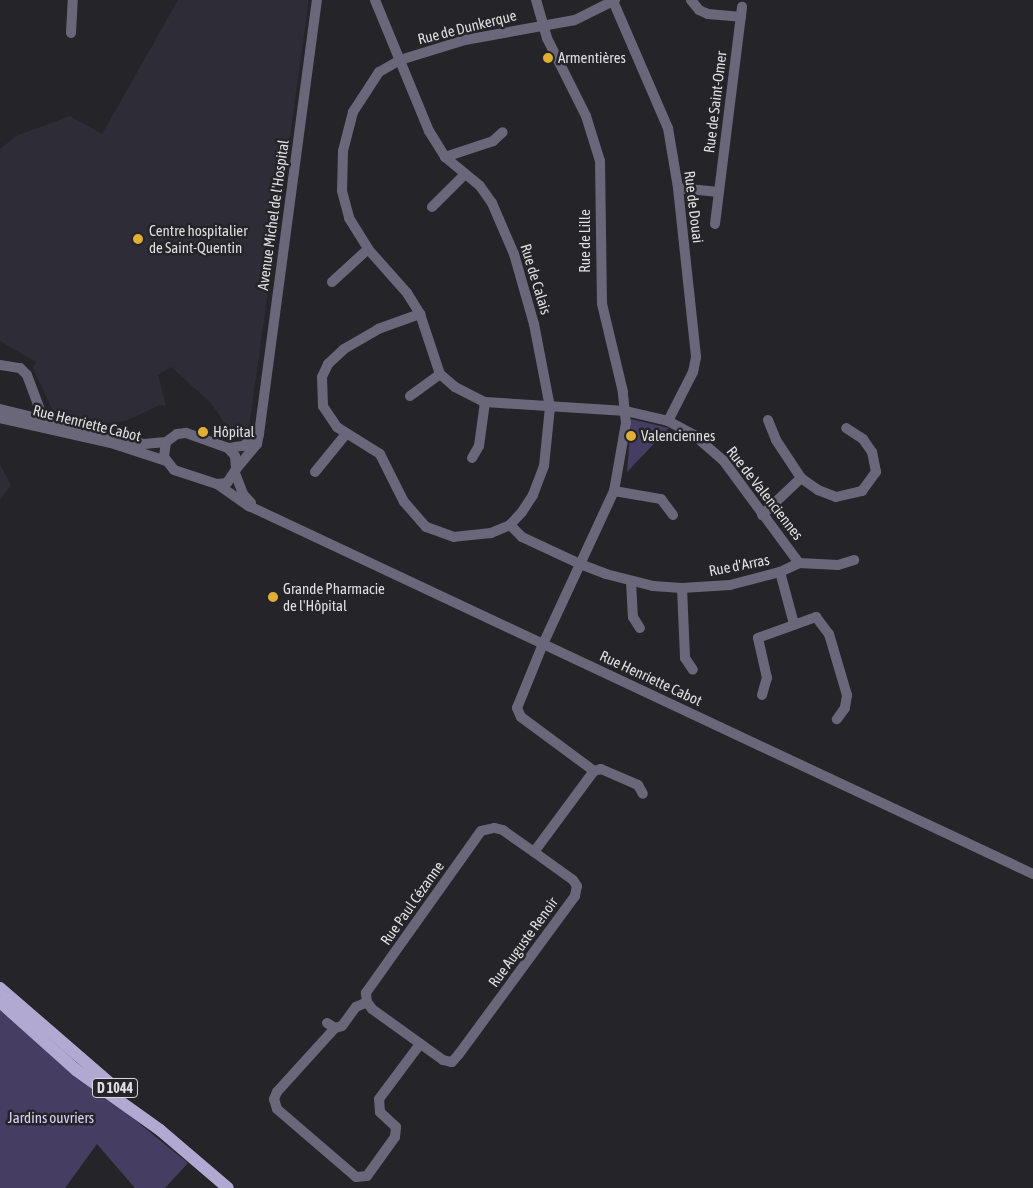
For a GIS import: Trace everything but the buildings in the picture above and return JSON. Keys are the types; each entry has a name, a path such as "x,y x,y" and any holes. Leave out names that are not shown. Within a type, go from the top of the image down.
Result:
{"main road":[{"name":"D 1044","path":"0,988 85,1060 160,1130 228,1188"},
{"name":"D 1044","path":"0,1002 76,1070 160,1130"}],"street":[{"path":"71,33 73,0"},
{"name":"Avenue Michel de l'Hospital","path":"217,484 227,483 257,444 317,0"},
{"path":"375,0 400,60"},
{"name":"Rue de Lille","path":"536,0 542,24 586,116 600,161 602,304 626,411 614,491 543,644"},
{"name":"Rue de Saint-Omer","path":"691,0 699,10 708,14 742,12 715,224"},
{"name":"Rue de Dunkerque","path":"440,374 420,314 400,282 368,249 349,218 342,191 343,151 353,112 379,72 400,60 465,40 542,24 575,20 610,2"},
{"name":"Rue de Douai","path":"610,2 668,128 678,188 696,357 693,372 668,421"},
{"name":"Rue de Calais","path":"400,60 429,132 445,157 464,175 480,186 492,203 514,254 534,324 550,407 544,466 533,495 510,525"},
{"path":"445,157 493,141 503,132"},
{"path":"432,208 464,175"},
{"path":"678,188 719,192"},
{"path":"332,282 368,249"},
{"path":"420,314 359,339 328,364 322,377 323,406 346,434 358,438 380,454 404,502 426,527 442,534 468,537 491,533 510,525"},
{"path":"0,365 20,368 27,375 43,418 42,422 0,417"},
{"path":"410,396 440,374 469,396 485,402 626,411"},
{"path":"472,458 478,446 485,402"},
{"name":"Rue Henriette Cabot","path":"0,409 144,444 166,442 177,434 186,433 228,448 235,456 235,471 243,494 257,509"},
{"name":"Rue de Valenciennes","path":"626,411 668,421 694,436 723,460 799,563 838,566 854,560"},
{"name":"Rue Henriette Cabot","path":"0,417 111,443 166,460 174,470 217,484 257,509 1033,874"},
{"path":"768,420 776,440 801,478 818,490 836,497 862,491 872,482 876,472 872,452 863,439 846,428"},
{"path":"228,448 243,446 259,434"},
{"path":"315,472 346,434"},
{"path":"166,442 166,460"},
{"path":"762,515 801,478"},
{"path":"614,491 661,499 673,515"},
{"name":"Rue d'Arras","path":"510,525 522,537 580,564 631,581 682,588 730,585 780,572 799,563"},
{"path":"780,572 794,624"},
{"path":"631,581 633,617 640,628"},
{"path":"682,588 685,658 693,670"},
{"path":"762,695 767,678 758,638 816,617 829,634 847,695 845,708 837,719"},
{"path":"543,644 518,702 519,712 594,771"},
{"path":"534,852 594,771 600,769 638,785 642,794"},
{"name":"Rue Paul Cézanne","path":"366,1002 366,993 481,831 494,828 503,830 534,852"},
{"name":"Rue Auguste Renoir","path":"366,1002 404,1034 442,1060 452,1062 575,896 577,886 572,880 534,852"},
{"path":"366,1002 356,1007 342,1026 331,1026 277,1092 274,1099 276,1109 356,1177 367,1176 395,1137 396,1127 380,1112 379,1099 420,1044"}],"shaded area":[{"name":"Centre hospitalier de Saint-Quentin","path":"178,0 309,0 248,434 233,436 211,403 171,367 158,375 166,406 160,405 126,421 94,424 53,411 33,368 36,362 0,341 0,149 16,136 70,116 102,134"},
{"path":"0,464 11,485 0,500"}],"green space":[{"path":"631,420 669,428 627,472"},
{"name":"Jardins ouvriers","path":"0,1010 188,1163 165,1188 135,1188 97,1144 65,1188 0,1188"}],"place":[{"name":"Armentières","path":"548,58"},
{"name":"Centre hospitalier de Saint-Quentin","path":"138,239"},
{"name":"Hôpital","path":"203,432"},
{"name":"Valenciennes","path":"631,436"},
{"name":"Grande Pharmacie de l'Hôpital","path":"273,597"}]}
